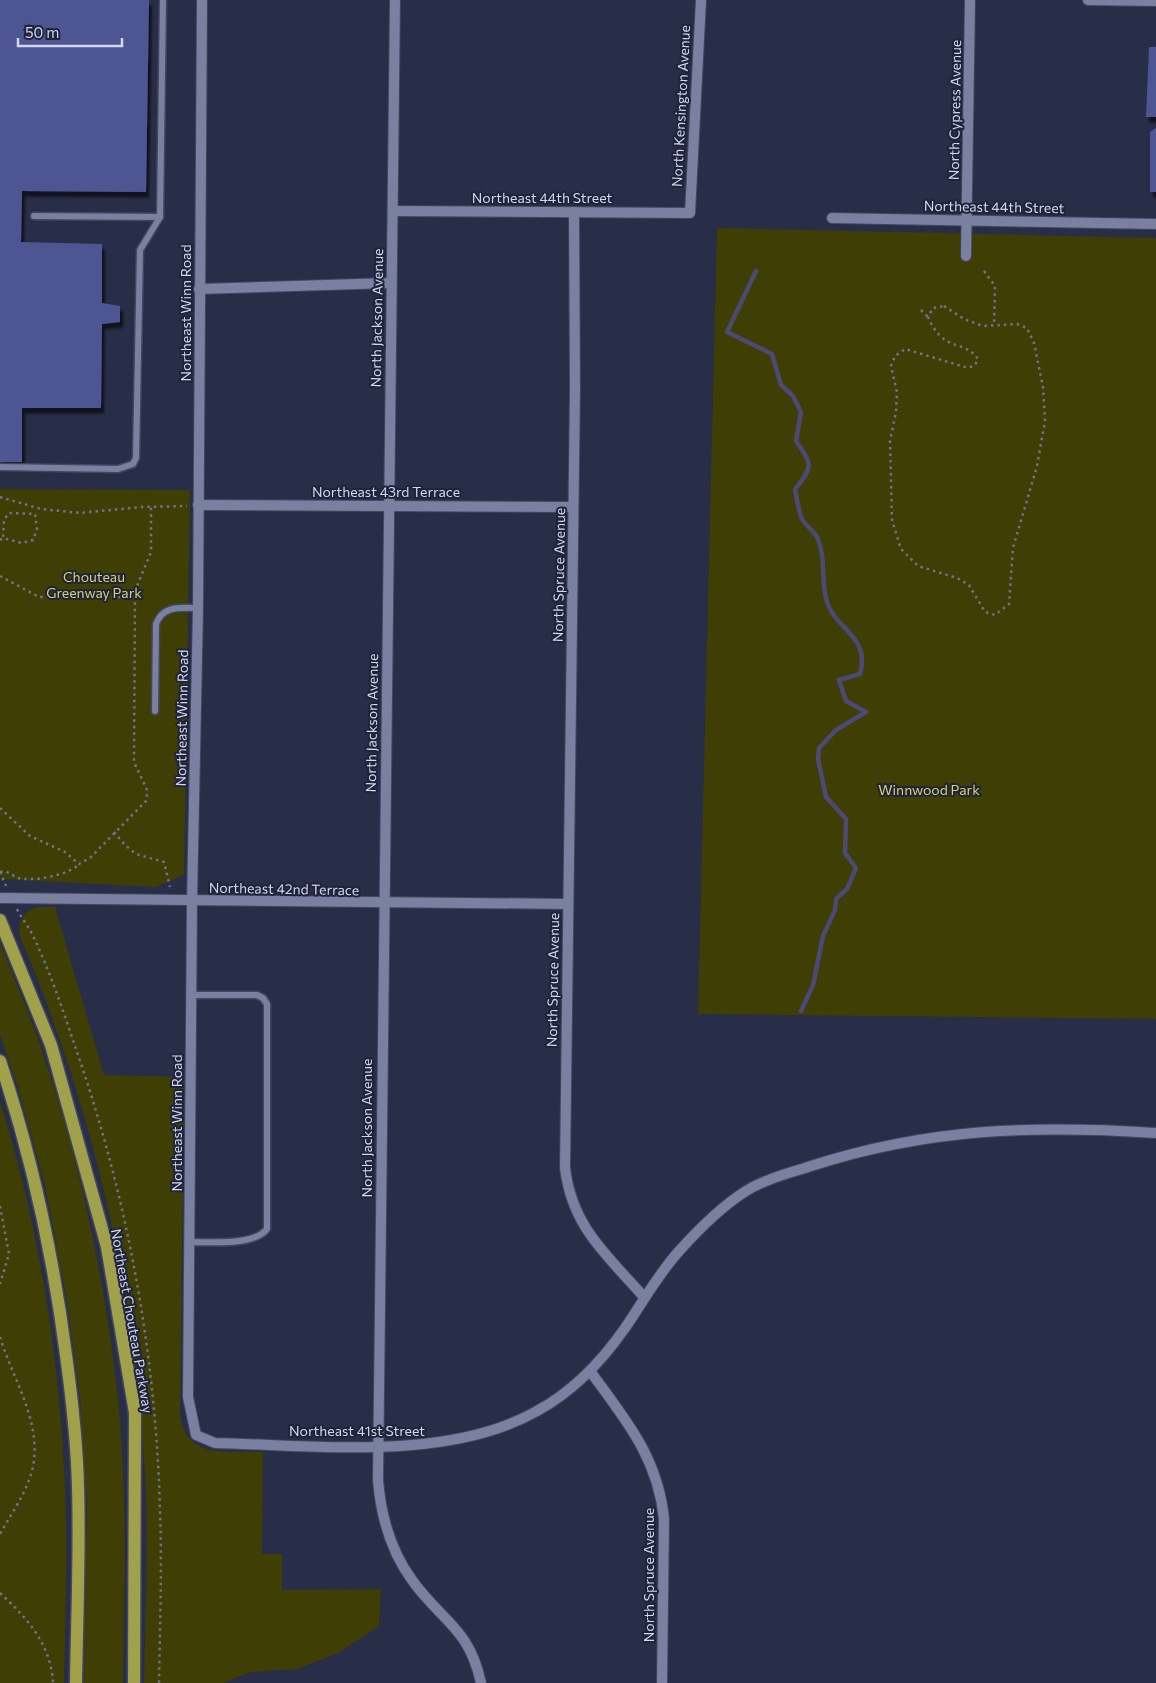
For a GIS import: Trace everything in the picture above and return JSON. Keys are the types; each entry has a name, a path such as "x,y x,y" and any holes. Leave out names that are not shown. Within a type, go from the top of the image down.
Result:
{"main road":[{"name":"Northeast Chouteau Parkway","path":"0,920 50,1045 108,1257 135,1414 134,1683"},
{"path":"0,1061 15,1105 36,1186 56,1288 72,1398 78,1485 76,1683"}],"street":[{"name":"Northeast Winn Road","path":"196,1435 188,1398 192,901 198,608 202,0"},
{"name":"North Jackson Avenue","path":"395,0 394,211 390,283 380,1446 378,1480 380,1507 387,1533 397,1558 412,1580 452,1622 465,1640 478,1669 480,1683"},
{"name":"North Kensington Avenue","path":"690,212 701,0"},
{"name":"North Cypress Avenue","path":"966,256 970,0"},
{"path":"1088,0 1156,1"},
{"name":"Northeast 44th Street","path":"394,211 690,212"},
{"name":"North Spruce Avenue","path":"574,212 566,1178 577,1214 586,1230 644,1297"},
{"name":"Northeast 44th Street","path":"832,218 1156,224"},
{"path":"199,289 390,283"},
{"name":"Northeast 43rd Terrace","path":"198,505 573,507"},
{"name":"Northeast 42nd Terrace","path":"0,898 384,904 568,904"},
{"path":"590,1371 626,1326 660,1274 696,1233 748,1189 838,1157 928,1137 984,1131 1090,1129 1156,1133"},
{"name":"North Spruce Avenue","path":"590,1371 646,1451 660,1493 664,1519 662,1683"},
{"name":"Northeast 41st Street","path":"196,1435 215,1443 433,1445 474,1436 513,1423 537,1412 561,1396 590,1371"}],"lane":[{"path":"0,467 118,469 133,464 136,458 140,250 160,217 163,0"},
{"path":"34,216 160,217"},
{"path":"155,711 156,624 160,614 169,608 198,608"},
{"path":"190,1242 249,1239 263,1234 267,1229 268,1111 267,1004 263,998 257,996 192,995"}],"path":[{"path":"984,271 995,286 994,325"},
{"path":"921,310 945,342 974,353 978,359 975,365 968,368 905,349 895,356 891,366 897,392 896,412 890,441 892,520 902,549 918,566 957,578 969,585 985,612 995,615 1009,604 1013,548 1037,466 1045,421 1043,387 1034,343 1027,328 1017,324 983,326 964,319 944,306 933,308 928,317"},
{"path":"0,497 36,508 80,514 151,507 198,505"},
{"path":"0,872 8,872 22,878 48,877 72,870 90,858 147,800 147,790 134,762 135,591 151,552 151,507"},
{"path":"34,514 9,512 4,524 2,539 22,543 32,540 37,529 37,518 34,514 36,508"},
{"path":"0,521 4,524"},
{"path":"0,576 39,597 135,597"},
{"path":"0,808 30,836 66,852 79,864"},
{"path":"114,832 124,845 136,854 164,862 168,871 169,886 192,901"},
{"path":"0,1206 9,1254 0,1284"},
{"path":"0,1337 9,1366 32,1421 35,1454 26,1489 0,1534"},
{"path":"0,1593 22,1614 42,1640 49,1658 53,1683"}],"green space":[{"name":"Winnwood Park","path":"717,228 1156,238 1156,1019 698,1014"},
{"name":"Chouteau Greenway Park","path":"0,489 190,490 184,875 155,887 1,879"},
{"path":"36,907 55,907 104,1075 184,1077 180,1415 185,1432 188,1437 203,1448 223,1452 263,1452 262,1554 282,1554 282,1590 381,1589 379,1626 338,1653 298,1669 250,1672 224,1683 144,1683 147,1567 146,1498 142,1425 134,1353 123,1281 91,1140 70,1070 46,1001 19,934 23,917 28,911"},
{"path":"0,943 39,1042 66,1127 88,1214 105,1302 117,1390 123,1463 125,1536 123,1683 84,1683 87,1503 80,1398 67,1301 45,1185 17,1084 0,1035"},
{"path":"0,1101 28,1203 39,1255 55,1361 64,1467 66,1520 64,1683 0,1683"}],"building":[{"path":"0,0 149,0 146,192 22,191 21,242 102,244 102,303 120,306 120,322 102,324 101,408 22,408 22,462 0,462"},
{"path":"1149,47 1156,47 1156,117 1146,117"},
{"path":"1156,128 1156,192 1150,192 1150,132"}],"waterway":[{"path":"756,271 727,332 772,354 781,385 793,396 801,412 796,441 808,460 809,465 808,470 795,489 799,508 802,519 817,537 820,544 826,598 830,609 856,641 860,650 862,661 860,674 839,680 846,701 866,712 836,730 819,748 818,759 826,797 846,819 845,853 856,868 847,889 836,899 835,910 823,936 813,985 801,1011"}]}
